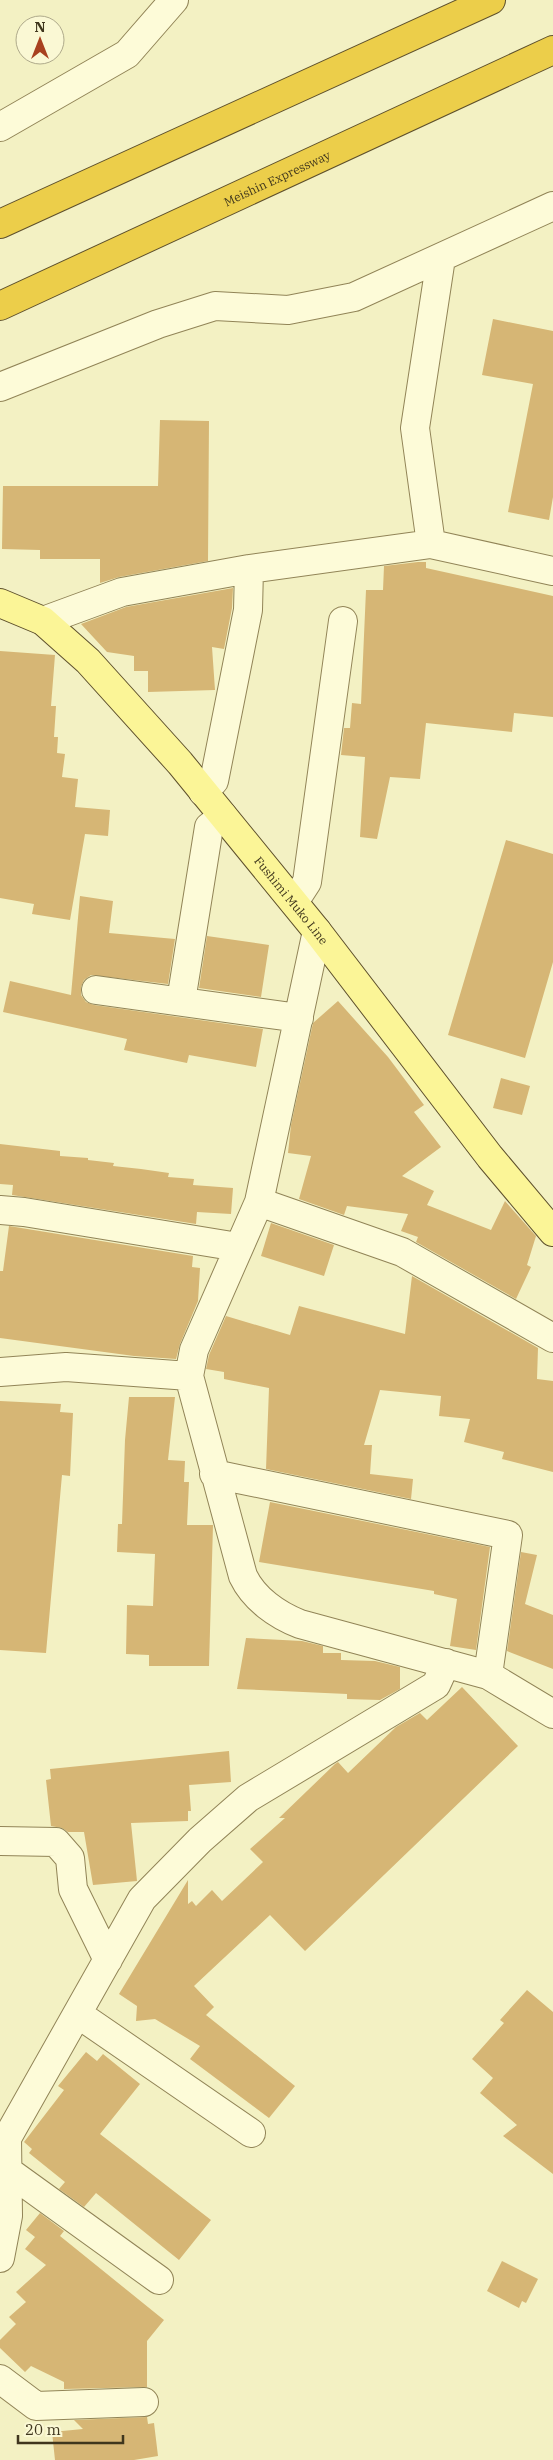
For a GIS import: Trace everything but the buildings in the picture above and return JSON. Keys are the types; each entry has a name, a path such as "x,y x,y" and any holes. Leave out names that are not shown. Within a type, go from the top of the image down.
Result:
{"highway":[{"path":"0,224 491,0"},
{"name":"Meishin Expressway","path":"0,306 553,50"}],"main road":[{"name":"Fushimi Muko Line","path":"0,603 43,621 88,662 203,792 294,902 490,1157 553,1232"}],"street":[{"path":"0,127 127,54 174,0"},
{"path":"0,387 158,324 215,306 288,310 354,297 553,206"},
{"path":"431,544 415,428 441,258"},
{"path":"43,621 122,592 250,569 431,544 553,571"},
{"path":"203,792 214,781 248,610 250,569"},
{"path":"294,902 307,882 343,621"},
{"path":"181,1002 208,827 222,816"},
{"path":"317,931 259,1202 194,1350 189,1376 243,1576 250,1589 284,1618 488,1675 553,1714"},
{"path":"96,990 298,1018"},
{"path":"259,1202 402,1252 553,1338"},
{"path":"0,1210 24,1212 238,1247"},
{"path":"0,1372 66,1367 189,1376"},
{"path":"214,1474 508,1535 488,1675"},
{"path":"0,2258 8,2216 7,2138 142,1899 200,1840 248,1798 436,1686 446,1663"},
{"path":"0,1841 56,1842 70,1858 73,1889 108,1960"},
{"path":"78,2014 251,2134"},
{"path":"8,2171 159,2280"},
{"path":"0,2379 36,2406 144,2402"}]}
